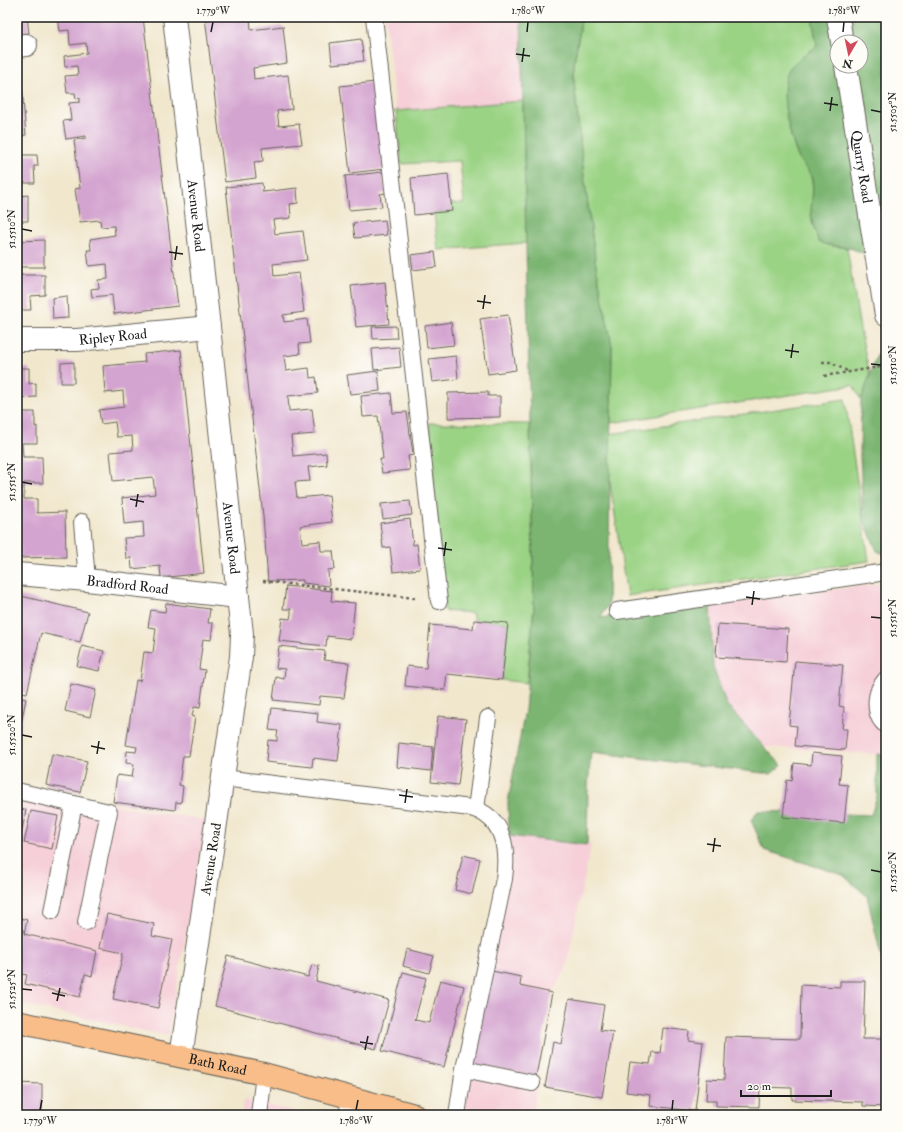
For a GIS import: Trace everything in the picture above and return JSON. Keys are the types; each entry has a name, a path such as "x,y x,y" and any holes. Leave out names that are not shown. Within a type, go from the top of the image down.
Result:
{"main road":[{"name":"Bath Road","path":"17,1022 264,1074 348,1106 415,1115"}],"street":[{"name":"Avenue Road","path":"174,17 242,634 241,657 181,1056"},
{"path":"838,17 841,34"},
{"name":"Quarry Road","path":"847,74 886,315"},
{"name":"Ripley Road","path":"17,340 77,340 209,327"},
{"name":"Bradford Road","path":"17,574 87,580 237,588"}],"lane":[{"path":"374,17 439,600"},
{"path":"82,522 87,580"},
{"path":"617,611 886,572"},
{"path":"886,679 879,689 877,702 878,712 882,722 886,725"},
{"path":"476,809 488,718"},
{"path":"223,778 476,809 486,814 495,823 502,834 505,845 506,864 464,1069 457,1115"},
{"path":"17,791 109,812 86,922"},
{"path":"52,911 74,804"},
{"path":"464,1069 532,1083"},
{"path":"259,1115 264,1074"}],"path":[{"path":"882,17 886,52"},
{"path":"822,362 830,362 849,372"},
{"path":"824,376 886,366"},
{"path":"237,588 439,600"}],"shaded area":[{"path":"385,17 521,17 523,101 396,111"},
{"path":"886,583 886,755 592,735 599,619"},
{"path":"17,785 129,808 206,820 168,1036 17,1003"},
{"path":"509,836 591,845 566,968 552,993 536,1076 534,1115 487,1115 450,1105"},
{"path":"243,1100 311,1115 242,1115"}],"green space":[{"path":"521,17 581,17 574,63 574,81 583,168 596,266 612,346 608,605 600,618 710,605 713,666 726,704 782,765 771,774 591,752 588,787 587,845 509,836 508,802 525,710 534,606"},
{"path":"581,17 812,17 817,46 797,61 788,73 784,92 786,116 792,140 799,159 811,177 813,189 811,217 814,228 818,235 828,245 847,248 860,329 870,376 861,400 853,385 611,423 612,346 596,266 583,168 574,81 574,63"},
{"path":"812,17 886,17 886,254 877,255 863,253 850,248 828,245 819,242 811,213 813,190 812,181 810,174 799,159 792,140 786,116 784,92 785,81 790,68 817,46"},
{"path":"523,101 526,243 438,250 434,213 451,211 451,204 464,203 460,161 401,164 396,111"},
{"path":"886,340 886,555 877,551 863,518 860,455 861,400 877,355"},
{"path":"845,399 869,561 627,596 603,435"},
{"path":"429,423 530,424 534,606 527,683 502,680 508,623 474,620 472,613 445,611"},
{"path":"877,754 886,755 886,977 867,896 843,875 764,850 751,820 758,811 871,815 877,796"}],"building":[{"path":"17,17 27,17 29,33 17,35"},
{"path":"58,17 143,17 178,306 114,314 112,295 92,297 91,289 99,288 98,280 108,279 107,264 89,266 87,250 91,250 90,239 115,235 114,226 101,227 100,220 80,222 75,189 80,188 74,140 86,138 86,136 66,139 63,121 71,120 69,103 80,102 80,98 76,99 75,93 67,93 65,76 78,75 77,66 65,67 64,56 87,53 86,43 70,45 69,30 60,31"},
{"path":"205,17 250,17 251,30 283,26 287,63 253,68 254,79 288,75 292,109 277,111 279,126 299,124 302,144 262,148 263,161 254,162 256,178 225,182"},
{"path":"361,39 364,61 332,64 330,43"},
{"path":"375,82 385,169 350,173 340,86"},
{"path":"22,87 26,135 17,136 17,88"},
{"path":"17,145 19,145 19,155 37,155 38,166 34,166 35,183 20,183 20,196 28,195 28,221 19,221 19,241 44,240 44,267 20,267 20,275 45,275 45,295 30,296 31,310 21,310 21,317 17,317"},
{"path":"383,172 386,193 380,194 382,207 349,210 345,176"},
{"path":"448,174 452,211 414,215 411,178"},
{"path":"262,183 263,192 297,188 298,203 290,204 291,218 273,220 275,234 303,231 307,260 273,264 274,276 299,273 304,312 283,315 284,322 307,319 310,343 299,344 300,354 284,356 286,371 309,368 310,378 316,377 318,393 288,396 289,411 312,409 315,434 291,436 293,456 326,453 327,465 308,467 310,481 295,482 297,498 329,495 332,522 300,526 302,543 320,541 321,551 333,551 335,569 328,570 329,586 303,583 303,580 268,581 263,516 226,187"},
{"path":"385,220 387,235 355,238 353,223"},
{"path":"435,252 437,267 413,270 411,255"},
{"path":"385,282 389,324 356,327 351,286"},
{"path":"67,296 68,318 53,319 52,298"},
{"path":"508,315 516,370 488,374 480,319"},
{"path":"451,322 454,345 427,348 425,326"},
{"path":"396,326 397,338 373,339 372,327"},
{"path":"399,347 401,367 374,370 372,349"},
{"path":"181,350 204,573 161,578 160,566 132,569 131,558 126,558 124,538 144,537 143,522 124,524 122,498 155,494 153,477 113,481 110,452 133,450 132,436 117,437 115,422 101,424 99,410 124,407 123,391 105,393 103,366 145,362 144,354"},
{"path":"456,356 458,379 432,382 429,359"},
{"path":"74,362 74,383 61,383 61,363"},
{"path":"17,368 29,368 29,384 36,383 36,397 20,398 20,412 35,412 35,427 37,426 37,443 22,443 23,457 42,457 43,483 24,483 24,499 37,499 37,513 65,512 66,557 17,558"},
{"path":"378,371 380,391 350,394 347,375"},
{"path":"488,392 488,396 500,396 500,417 448,418 448,393"},
{"path":"391,393 393,413 407,412 413,455 408,456 410,470 382,473 380,459 383,459 378,416 363,417 361,396"},
{"path":"410,501 412,515 383,519 381,504"},
{"path":"410,519 413,545 417,544 420,569 393,572 390,547 383,548 380,523"},
{"path":"286,586 332,591 331,601 355,603 351,639 327,636 326,646 279,641 282,618 290,619 291,614 291,609 283,609"},
{"path":"17,595 88,612 80,642 41,633 27,693 17,691"},
{"path":"166,603 210,609 208,623 213,623 211,640 203,639 199,669 205,670 200,708 194,707 192,716 195,717 189,756 183,756 179,785 183,786 181,803 176,802 175,810 113,802 117,775 132,777 134,764 126,763 127,751 136,752 137,747 126,745 136,680 140,681 144,652 153,653 156,628 148,627 151,610 165,612"},
{"path":"474,620 508,623 502,680 447,674 445,690 405,686 407,666 426,668 430,625 473,629"},
{"path":"718,624 788,629 786,662 716,657"},
{"path":"82,646 104,651 99,671 77,666"},
{"path":"279,646 325,651 324,660 349,663 344,698 320,696 319,705 273,700 276,677 284,679 285,669 276,668"},
{"path":"795,661 843,665 839,706 844,707 842,729 847,729 845,750 795,746 797,726 789,725"},
{"path":"71,684 96,690 90,717 65,711"},
{"path":"17,697 26,699 18,738 17,738"},
{"path":"272,708 318,713 317,722 342,725 338,761 313,758 312,767 266,762 268,740 277,741 278,731 269,730"},
{"path":"438,716 466,719 458,785 431,782"},
{"path":"399,743 433,747 431,771 397,767"},
{"path":"812,753 842,756 839,784 848,785 844,823 783,817 787,780 792,781 794,763 811,765"},
{"path":"52,754 87,761 80,792 46,785"},
{"path":"17,808 26,810 21,836 17,835"},
{"path":"31,811 58,816 52,849 24,843"},
{"path":"463,855 480,859 472,894 455,890"},
{"path":"107,914 154,924 152,936 172,940 158,1008 113,999 123,953 100,948"},
{"path":"17,917 27,920 24,934 97,951 92,976 85,974 80,997 25,984 27,975 17,973"},
{"path":"407,949 434,956 429,973 403,966"},
{"path":"228,956 308,977 312,965 319,966 316,981 389,1000 376,1049 215,1006"},
{"path":"487,970 521,977 520,986 552,993 536,1076 469,1064"},
{"path":"403,972 426,978 415,1020 429,1023 440,980 464,986 444,1067 382,1051"},
{"path":"840,981 865,981 863,1039 886,1039 886,1107 863,1106 863,1102 792,1100 792,1088 760,1087 759,1107 716,1106 716,1101 706,1101 707,1079 724,1080 726,1037 800,1039 801,985 840,987"},
{"path":"569,999 604,1005 600,1030 613,1032 602,1097 545,1087 553,1042 561,1044"},
{"path":"663,1028 689,1031 688,1040 703,1042 695,1111 650,1106 651,1095 626,1092 630,1062 650,1064 652,1052 660,1053"},
{"path":"17,1083 42,1084 42,1115 17,1115"}]}
